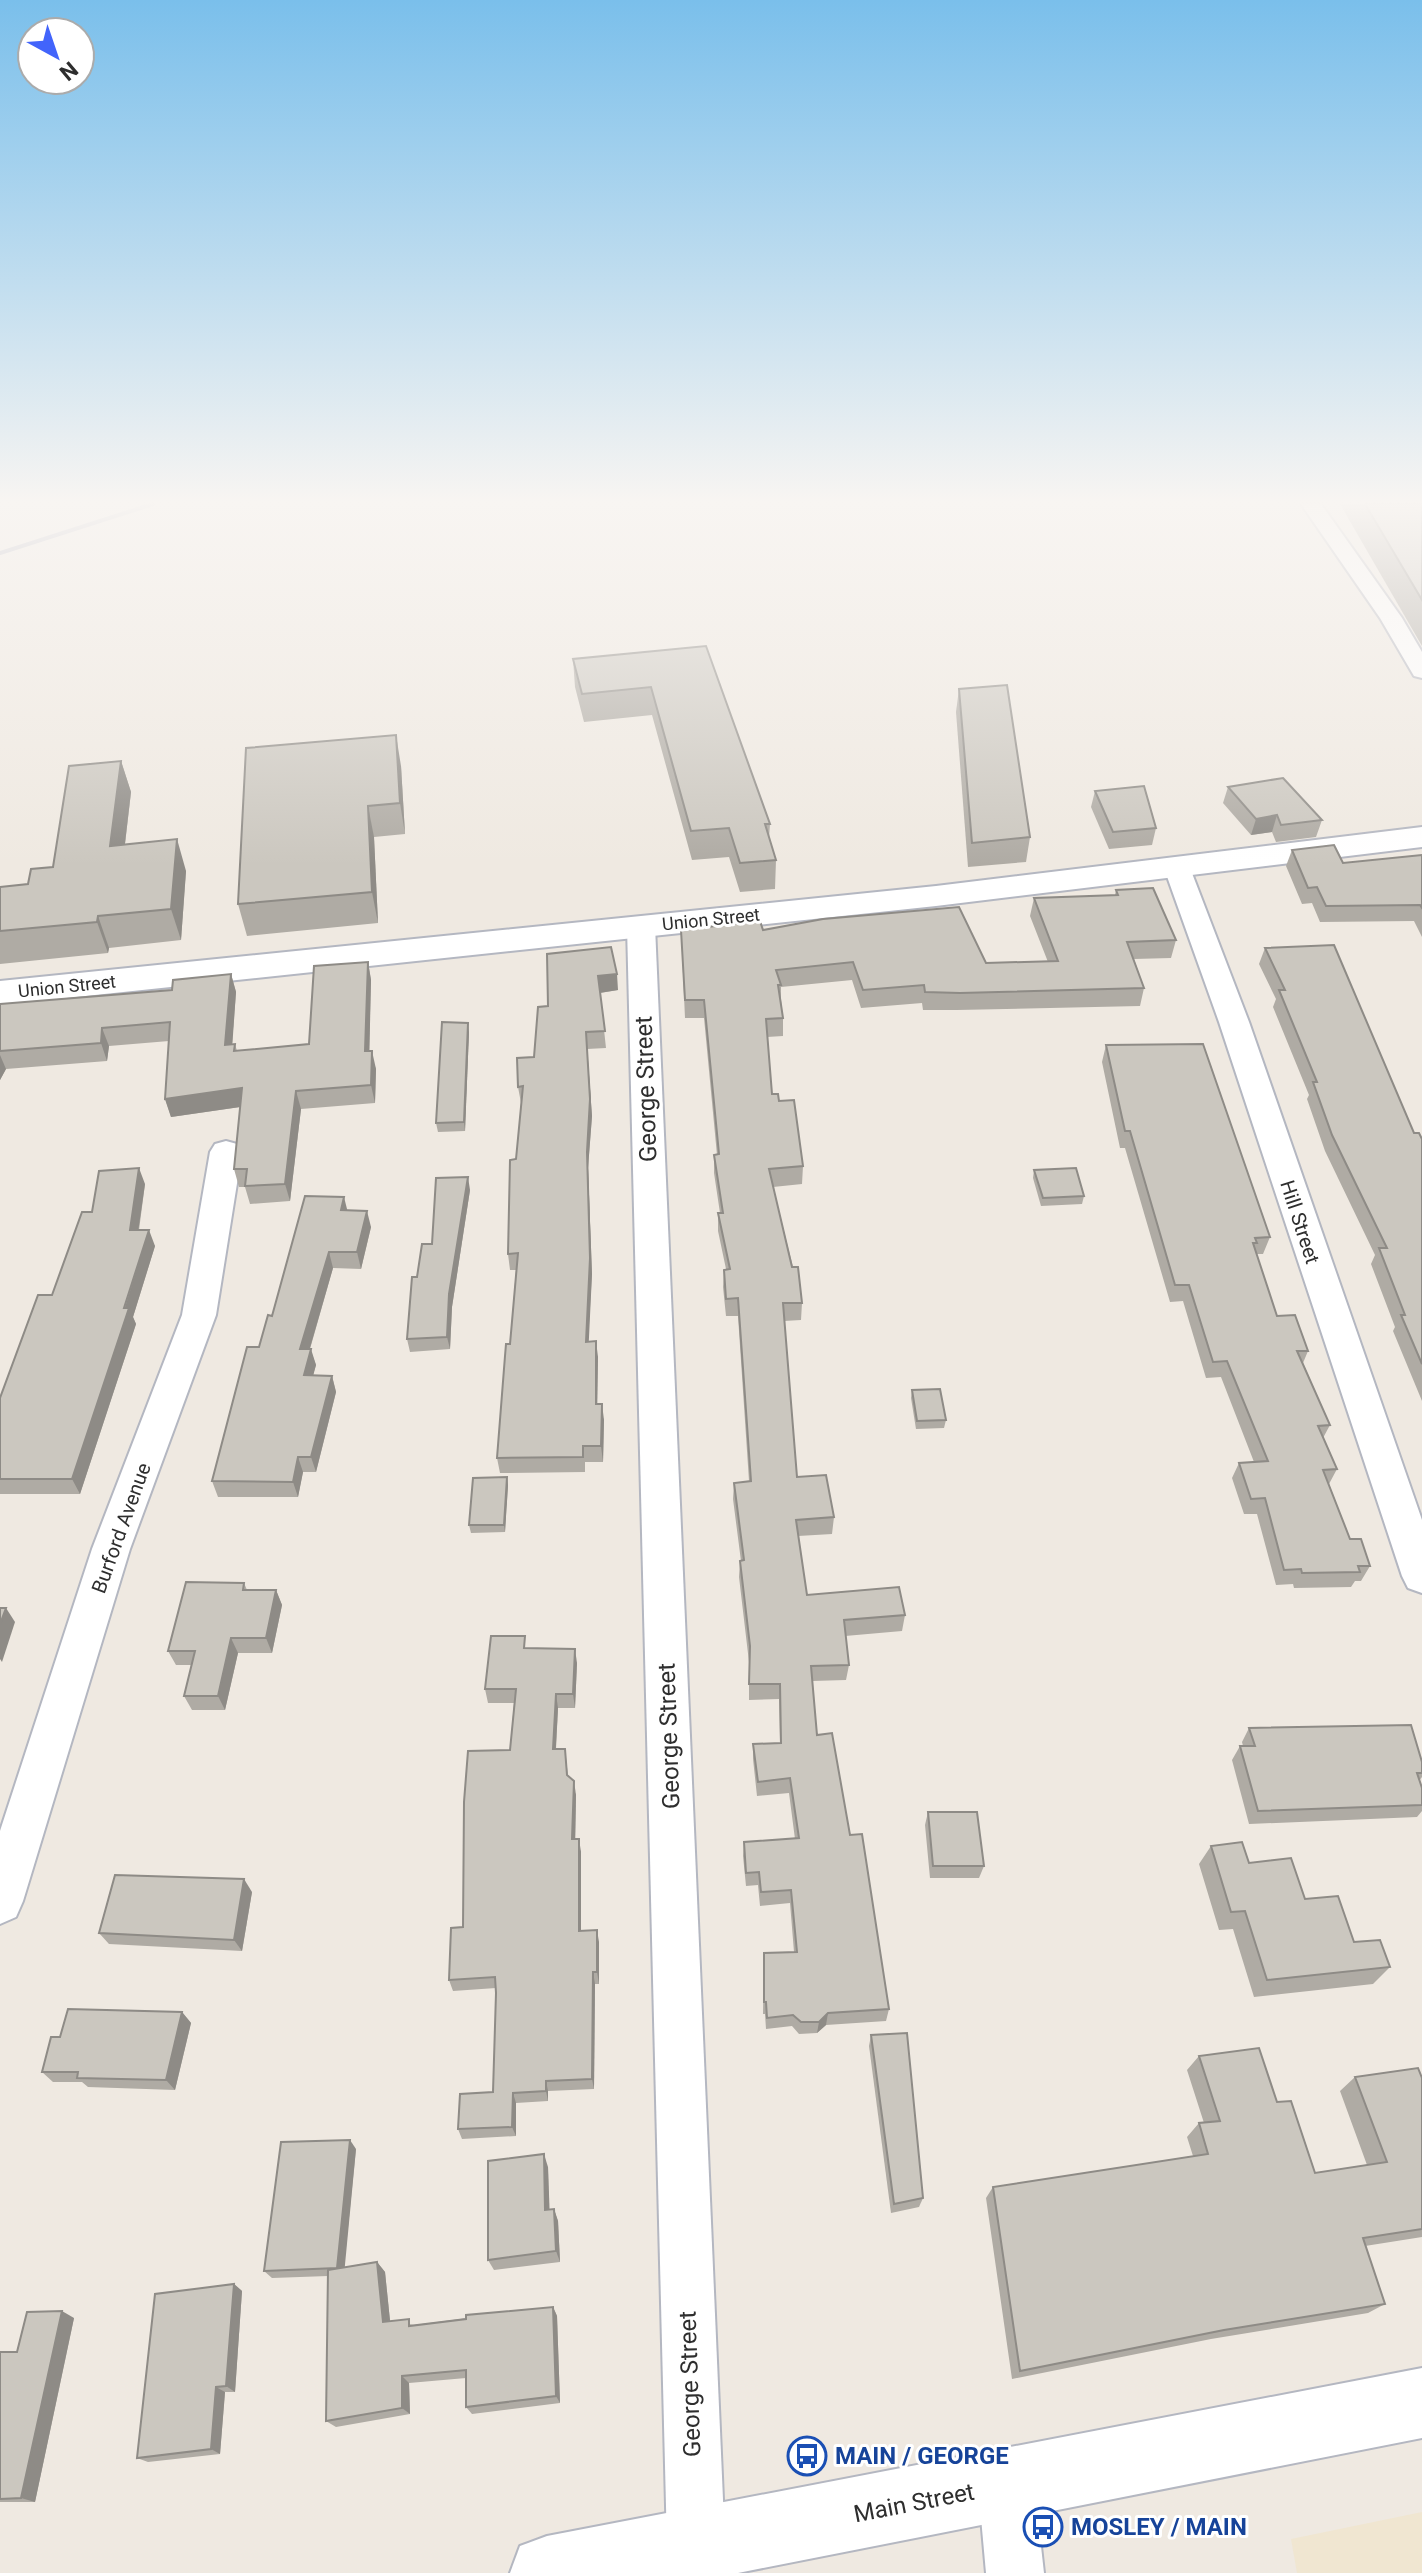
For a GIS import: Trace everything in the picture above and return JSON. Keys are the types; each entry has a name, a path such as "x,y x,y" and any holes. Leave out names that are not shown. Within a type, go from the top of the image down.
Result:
{"main road":[{"name":"Union Street","path":"0,993 936,896 1422,837"},
{"name":"Main Street","path":"547,2573 1422,2403"}],"street":[{"path":"1395,624 1422,671"},
{"name":"Hill Street","path":"1177,868 1234,1022 1422,1576"},
{"name":"George Street","path":"641,926 696,2546"},
{"name":"Burford Avenue","path":"0,1901 111,1549 199,1315 226,1152"},
{"path":"1006,2484 1015,2573"}],"shaded area":[{"path":"1422,2512 1422,2573 1297,2573 1291,2539"}],"building":[{"path":"706,646 770,824 765,824 776,860 740,863 729,828 691,831 651,687 582,694 573,659"},
{"path":"1007,685 1030,837 972,843 959,689"},
{"path":"396,735 400,803 368,806 372,892 238,904 246,748"},
{"path":"121,761 110,846 177,839 171,909 98,916 97,922 0,931 0,887 28,884 31,869 53,867 69,766"},
{"path":"1283,778 1322,820 1281,825 1277,815 1256,819 1228,787"},
{"path":"1144,786 1156,828 1113,832 1095,791"},
{"path":"1334,845 1343,863 1422,855 1422,908 1420,905 1326,906 1317,887 1308,888 1292,850"},
{"path":"1153,888 1176,940 1127,942 1144,988 960,993 925,992 924,985 863,990 853,962 776,970 781,985 778,985 783,1018 766,1019 772,1094 778,1094 779,1101 794,1100 803,1166 769,1169 792,1267 798,1267 802,1303 783,1303 797,1477 826,1475 834,1517 796,1520 807,1595 899,1587 905,1615 844,1620 849,1665 811,1666 817,1735 832,1733 850,1835 862,1834 889,2009 828,2013 819,2022 801,2022 793,2015 767,2018 764,1953 797,1952 791,1890 761,1892 759,1872 746,1873 744,1842 799,1838 790,1778 758,1782 753,1744 781,1743 780,1684 749,1684 750,1646 740,1561 744,1560 734,1483 751,1481 738,1298 726,1299 724,1270 730,1269 718,1213 723,1213 714,1155 719,1154 704,1000 685,1000 681,930 760,921 763,930 823,919 959,907 986,963 1058,961 1034,898 1118,895 1116,890"},
{"path":"1334,945 1414,1133 1419,1133 1422,1139 1422,1364 1401,1315 1405,1315 1379,1248 1387,1248 1332,1135 1313,1082 1317,1082 1279,990 1285,990 1265,948"},
{"path":"611,947 617,974 598,976 605,1031 586,1032 590,1099 587,1152 590,1258 586,1342 596,1341 596,1404 602,1404 601,1446 583,1446 583,1457 497,1458 506,1344 510,1344 518,1253 508,1254 510,1160 516,1159 523,1086 518,1087 517,1058 534,1057 538,1007 548,1006 547,954"},
{"path":"368,962 365,1051 372,1051 371,1085 296,1091 285,1184 245,1186 247,1169 234,1169 242,1088 165,1099 170,1022 102,1028 101,1043 0,1051 0,1004 172,990 173,980 231,974 225,1045 235,1044 234,1051 309,1044 314,966"},
{"path":"442,1022 468,1023 464,1122 436,1123"},
{"path":"1203,1044 1270,1237 1255,1238 1257,1243 1253,1243 1277,1316 1295,1315 1308,1351 1297,1351 1330,1425 1318,1426 1337,1469 1323,1470 1350,1539 1361,1539 1370,1566 1358,1566 1360,1572 1302,1573 1301,1569 1284,1570 1265,1498 1251,1499 1239,1463 1268,1461 1227,1361 1213,1362 1189,1285 1175,1285 1130,1131 1125,1131 1106,1045"},
{"path":"139,1168 130,1230 149,1230 124,1308 129,1308 72,1479 0,1479 0,1398 38,1295 52,1295 82,1212 92,1212 99,1171"},
{"path":"1076,1168 1084,1196 1043,1198 1034,1170"},
{"path":"468,1177 449,1294 447,1337 407,1339 412,1277 417,1277 422,1244 432,1244 436,1178"},
{"path":"305,1196 344,1197 341,1210 367,1211 357,1252 329,1252 300,1349 311,1349 304,1375 332,1376 311,1457 298,1457 293,1482 212,1481 247,1347 259,1347 268,1315 272,1316"},
{"path":"940,1389 946,1420 917,1421 912,1390"},
{"path":"507,1477 504,1525 469,1525 473,1478"},
{"path":"186,1582 244,1583 243,1590 276,1590 266,1638 231,1638 218,1696 184,1696 195,1651 168,1651"},
{"path":"0,1608 6,1608 0,1624"},
{"path":"491,1636 525,1636 524,1648 575,1649 573,1694 556,1694 553,1749 565,1749 567,1775 574,1781 572,1839 579,1839 579,1931 597,1930 597,1972 593,1972 592,2079 546,2081 546,2091 513,2093 512,2127 458,2129 460,2094 493,2092 495,1977 449,1980 451,1928 463,1927 464,1802 468,1751 510,1750 516,1689 485,1689"},
{"path":"1411,1725 1422,1762 1422,1773 1417,1773 1422,1788 1422,1805 1258,1811 1240,1746 1255,1746 1249,1728"},
{"path":"928,1812 977,1812 984,1866 933,1866"},
{"path":"1242,1842 1249,1863 1291,1858 1305,1899 1338,1896 1354,1942 1380,1940 1390,1967 1267,1980 1245,1911 1231,1912 1211,1846"},
{"path":"115,1875 244,1879 234,1940 99,1933"},
{"path":"68,2009 182,2012 166,2080 77,2078 78,2072 42,2072 51,2037 60,2037"},
{"path":"907,2033 923,2198 894,2204 871,2035"},
{"path":"1259,2048 1277,2102 1291,2101 1315,2173 1387,2162 1355,2077 1418,2068 1422,2078 1422,2229 1363,2238 1385,2304 1224,2330 1020,2371 993,2187 1208,2154 1199,2123 1220,2121 1199,2056"},
{"path":"350,2140 337,2268 264,2271 281,2142"},
{"path":"544,2154 545,2210 554,2209 556,2251 488,2260 488,2161"},
{"path":"377,2262 383,2322 409,2319 409,2326 466,2319 466,2315 553,2307 556,2396 466,2407 466,2370 402,2376 402,2408 326,2421 328,2270"},
{"path":"234,2284 226,2386 216,2387 211,2449 137,2458 155,2294"},
{"path":"62,2311 21,2498 0,2499 0,2352 17,2352 27,2312"}],"place":[{"name":"MAIN / GEORGE","path":"807,2456"},
{"name":"MOSLEY / MAIN","path":"1043,2527"}]}
